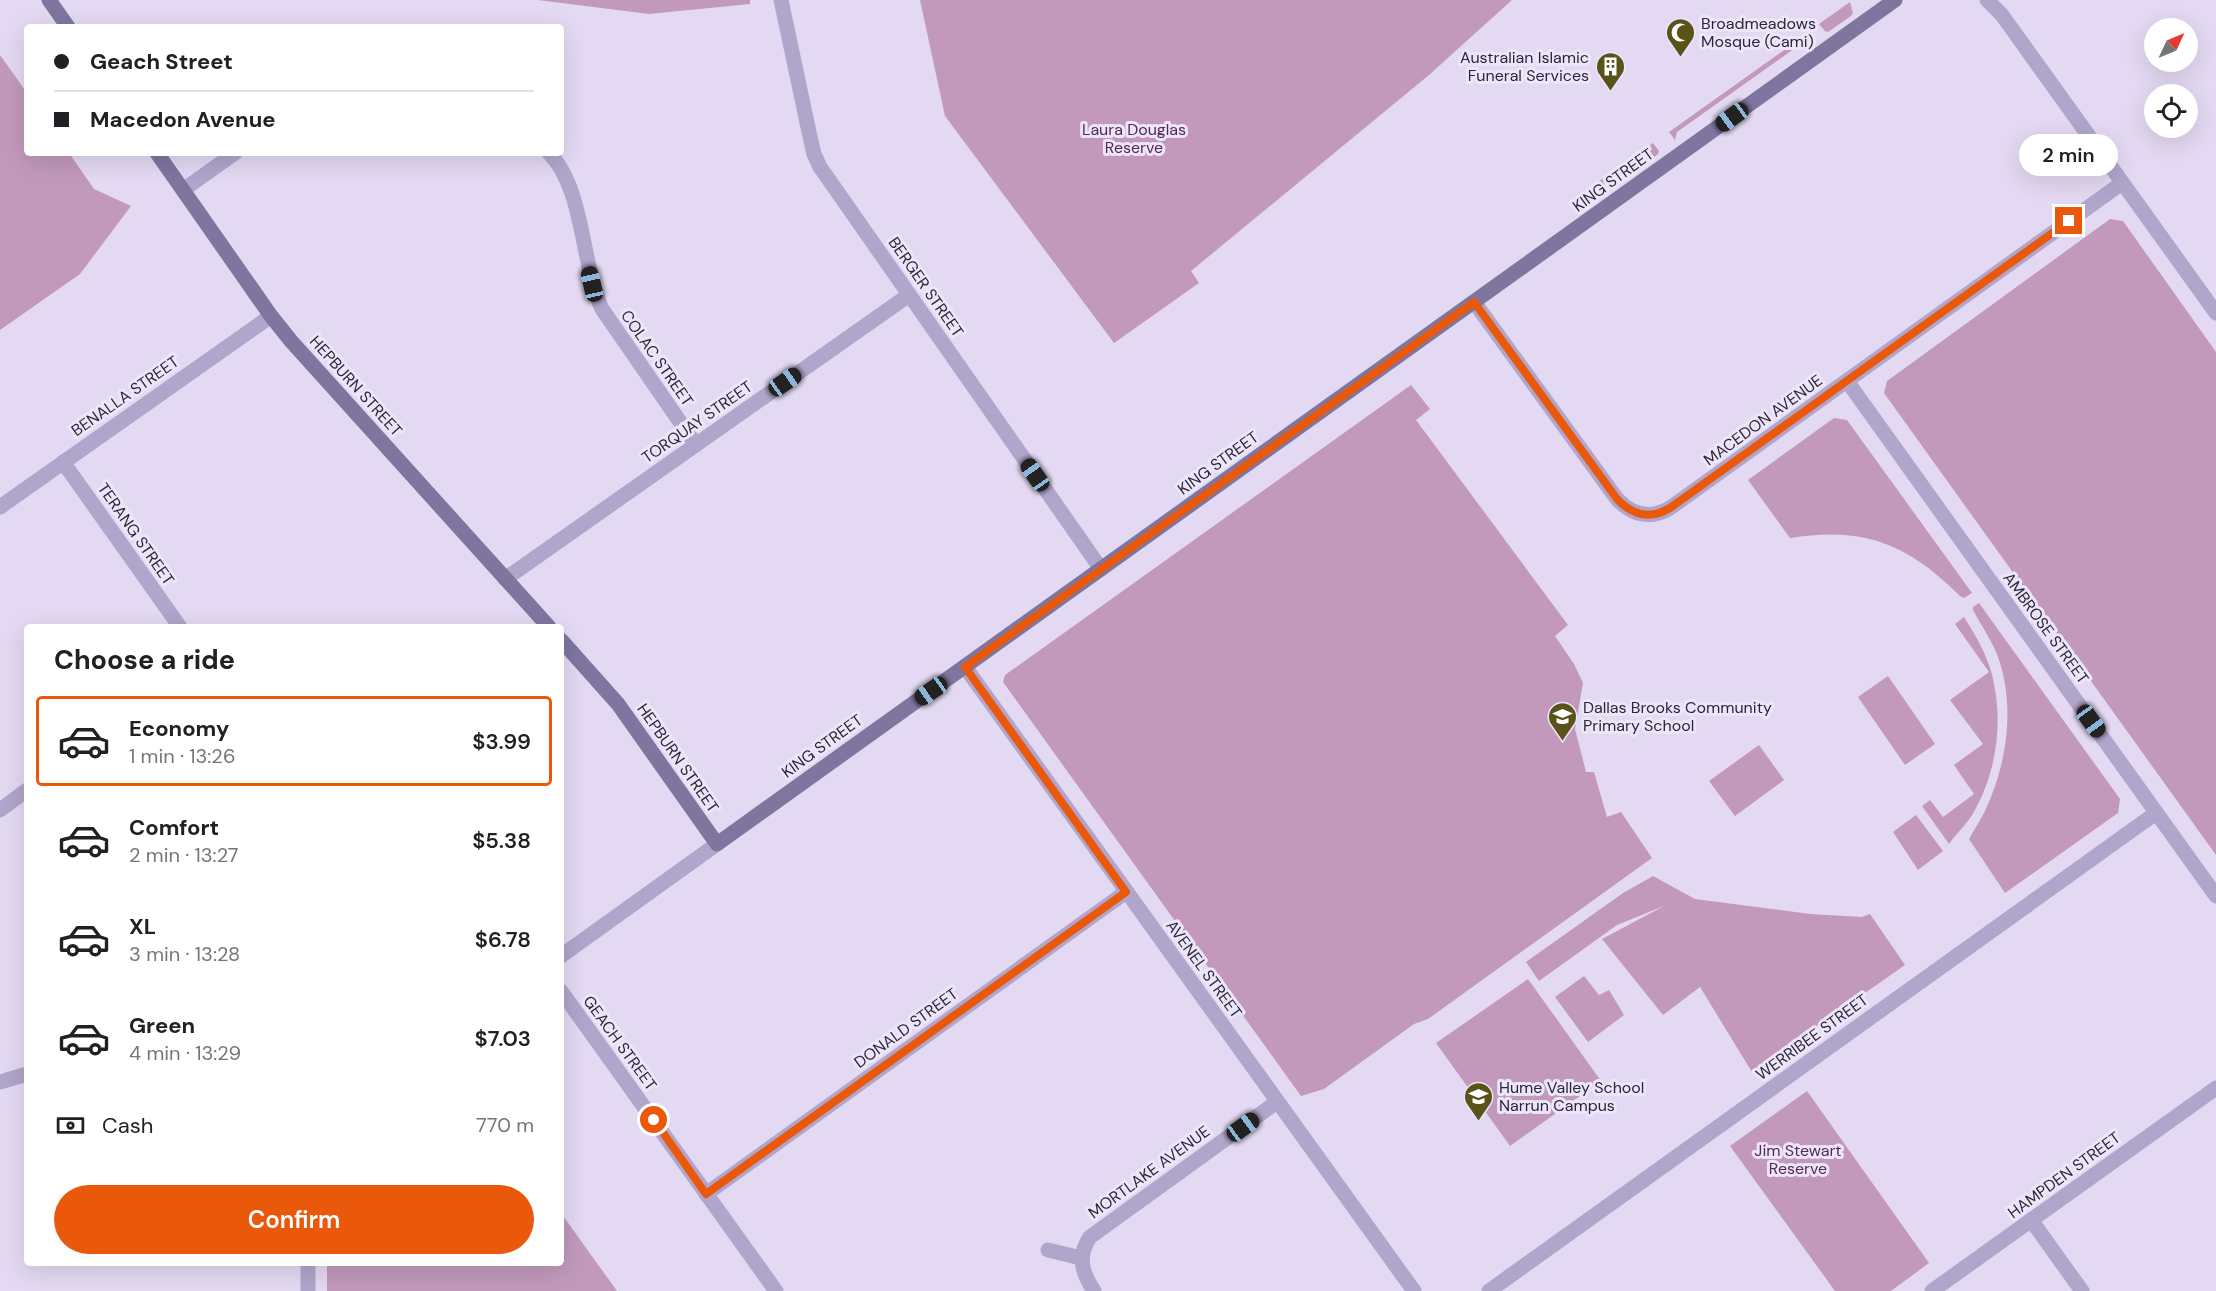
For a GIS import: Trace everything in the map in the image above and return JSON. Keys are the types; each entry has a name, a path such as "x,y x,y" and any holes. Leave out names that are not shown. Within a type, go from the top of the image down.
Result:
{"street":[{"path":"49,0 66,24"},
{"name":"BERGER STREET","path":"781,0 817,161 833,189 1101,569"},
{"name":"KING STREET","path":"564,954 1895,0"},
{"path":"1987,0 2002,15"},
{"path":"1994,0 2002,15 2216,313"},
{"name":"HEPBURN STREET","path":"159,156 291,341 546,624"},
{"path":"183,190 231,156"},
{"name":"COLAC STREET","path":"552,156 558,162 568,182 592,284 602,309 696,445"},
{"name":"MACEDON AVENUE","path":"1474,302 1617,499 1624,506 1641,514 1657,515 1670,508 2122,183"},
{"name":"TORQUAY STREET","path":"505,579 909,295"},
{"name":"BENALLA STREET","path":"0,507 271,316"},
{"name":"AMBROSE STREET","path":"1847,381 2216,896"},
{"name":"TERANG STREET","path":"63,462 178,624"},
{"name":"HEPBURN STREET","path":"564,643 618,704 717,844"},
{"name":"AVENEL STREET","path":"965,667 1414,1291"},
{"path":"0,810 24,792"},
{"name":"WERRIBEE STREET","path":"1489,1291 2156,813"},
{"name":"DONALD STREET","path":"706,1194 1126,892"},
{"name":"GEACH STREET","path":"564,996 776,1291"},
{"path":"0,1082 24,1075"},
{"name":"HAMPDEN STREET","path":"1932,1291 2216,1088"},
{"name":"MORTLAKE AVENUE","path":"1081,1258 1086,1244 1096,1232 1277,1102"},
{"path":"2031,1220 2082,1291"},
{"path":"1048,1250 1081,1258 1085,1274 1094,1291"},
{"path":"308,1266 308,1291"}],"green space":[{"path":"538,0 750,0 750,4 649,14"},
{"name":"Laura Douglas Reserve","path":"920,0 1512,0 1429,75 1191,271 1199,283 1114,343 945,116"},
{"path":"1850,2 1853,13 1851,16 1828,32 1825,31 1819,24"},
{"path":"1804,36 1809,43 1808,48 1798,46 1677,132 1675,140 1669,132"},
{"path":"0,55 24,89 24,156 71,156 94,189 131,206 80,274 0,330"},
{"path":"1653,143 1659,151 1658,154 1644,164 1635,163 1604,185 1601,195 1594,185"},
{"path":"2110,219 2123,221 2216,352 2216,855 1884,393 1887,381"},
{"path":"1411,385 1430,409 1416,420 1568,625 1555,636 1574,664 1583,683 1575,729 1586,772 1594,772 1607,817 1621,812 1652,858 1428,1019 1414,1024 1324,1089 1301,1096 1003,682 1005,675"},
{"path":"1834,418 1847,420 1972,593 1964,598 1960,596 1922,563 1883,543 1863,537 1840,535 1790,538 1748,480"},
{"path":"1979,603 2120,799 2118,813 2005,893 1969,839 1985,811 1998,776 2006,738 2007,719 2005,682 1998,656 1973,610 1973,607"},
{"path":"1964,617 1982,649 1992,675 1997,701 1997,735 1991,768 1980,800 1970,819 1949,844 1922,806 1930,800 1943,817 1974,794 1954,765 1983,744 1950,700 1989,672 1955,624"},
{"path":"1888,676 1935,744 1905,765 1858,697"},
{"path":"1759,745 1784,780 1735,816 1709,781"},
{"path":"1916,815 1943,851 1918,870 1893,832"},
{"path":"1653,876 1695,899 1810,914 1862,917 1870,914 1905,965 1752,1072 1700,987 1663,1015 1602,939 1664,906 1617,925 1539,981 1526,962 1623,893"},
{"path":"1584,976 1599,995 1609,990 1624,1015 1588,1042 1555,997"},
{"path":"1528,979 1601,1081 1510,1146 1436,1043"},
{"name":"Jim Stewart Reserve","path":"1807,1091 1929,1263 1891,1291 1835,1291 1730,1146"},
{"path":"564,1217 617,1291 327,1291 327,1266 564,1266"}],"place":[{"name":"Broadmeadows Mosque (Cami)","path":"1680,58"},
{"name":"Australian Islamic Funeral Services","path":"1610,92"},
{"name":"Dallas Brooks Community Primary School","path":"1562,742"},
{"name":"Hume Valley School Narrun Campus","path":"1478,1122"}],"route":[{"path":"654,1120 706,1194 1126,892 965,667 1474,302 1617,499 1632,511 1649,516 1657,515 1670,508 2069,221"}]}
